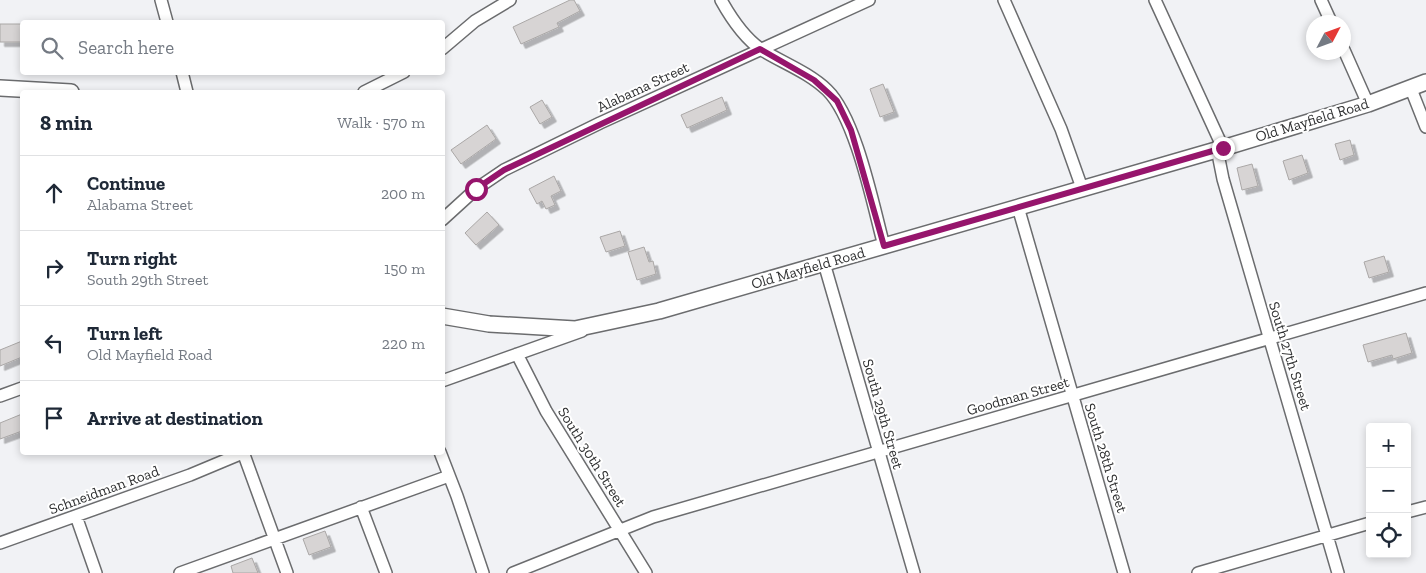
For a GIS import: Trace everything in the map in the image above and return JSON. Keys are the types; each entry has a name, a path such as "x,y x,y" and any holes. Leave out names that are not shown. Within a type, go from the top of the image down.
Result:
{"main road":[{"name":"Old Mayfield Road","path":"445,317 489,324 553,329 596,326 659,311 1223,148 1368,104 1426,82"},
{"path":"0,88 36,90"}],"street":[{"path":"161,0 166,20"},
{"path":"445,46 475,21 510,0"},
{"path":"721,0 746,37 760,49 814,80 837,101 851,130 884,246"},
{"name":"Alabama Street","path":"445,217 476,189 504,170 760,49 869,0"},
{"path":"1004,0 1058,120 1082,188"},
{"path":"1155,0 1223,148"},
{"path":"1321,0 1328,15"},
{"path":"1348,60 1368,104"},
{"path":"183,75 186,90"},
{"path":"368,90 398,75"},
{"path":"1411,89 1426,127"},
{"name":"South 27th Street","path":"1223,148 1219,159 1223,179 1338,573"},
{"name":"South 28th Street","path":"1018,207 1124,573"},
{"name":"South 29th Street","path":"824,263 914,573"},
{"name":"Goodman Street","path":"513,573 653,517 1426,293"},
{"path":"445,380 596,326"},
{"name":"South 30th Street","path":"517,354 546,411 646,573"},
{"path":"0,396 20,389"},
{"name":"Schneidman Road","path":"0,543 239,455"},
{"path":"245,455 287,573"},
{"path":"441,455 483,573"},
{"path":"180,573 449,476"},
{"path":"361,507 386,573"},
{"path":"1411,511 1426,507"},
{"path":"76,516 96,573"},
{"path":"1198,573 1366,524"}],"building":[{"path":"570,0 574,0 580,11 557,23 559,27 521,44 513,27"},
{"path":"0,24 20,24 20,42 0,42"},
{"path":"883,84 894,112 880,117 870,89"},
{"path":"722,97 727,110 687,128 681,115"},
{"path":"542,100 552,117 540,124 530,107"},
{"path":"487,125 496,139 461,164 451,150"},
{"path":"1350,140 1354,155 1340,160 1335,144"},
{"path":"1302,155 1308,173 1289,180 1283,161"},
{"path":"1252,164 1258,186 1242,190 1237,168"},
{"path":"554,176 561,191 551,196 555,205 546,209 542,201 537,204 529,189"},
{"path":"487,212 499,225 476,245 465,233"},
{"path":"620,231 625,246 606,252 600,237"},
{"path":"644,247 649,262 653,261 656,274 637,280 628,252"},
{"path":"1384,256 1389,272 1369,278 1364,262"},
{"path":"1406,333 1412,353 1393,359 1392,355 1368,362 1363,345"},
{"path":"20,342 20,358 0,366 0,350"},
{"path":"20,415 20,432 0,439 0,423"},
{"path":"325,531 331,547 309,555 303,539"},
{"path":"252,558 258,573 233,573 231,566"}],"route":[{"path":"476,189 504,170 760,49 791,65 814,80 837,101 845,114 851,130 884,246 1223,148"}]}
